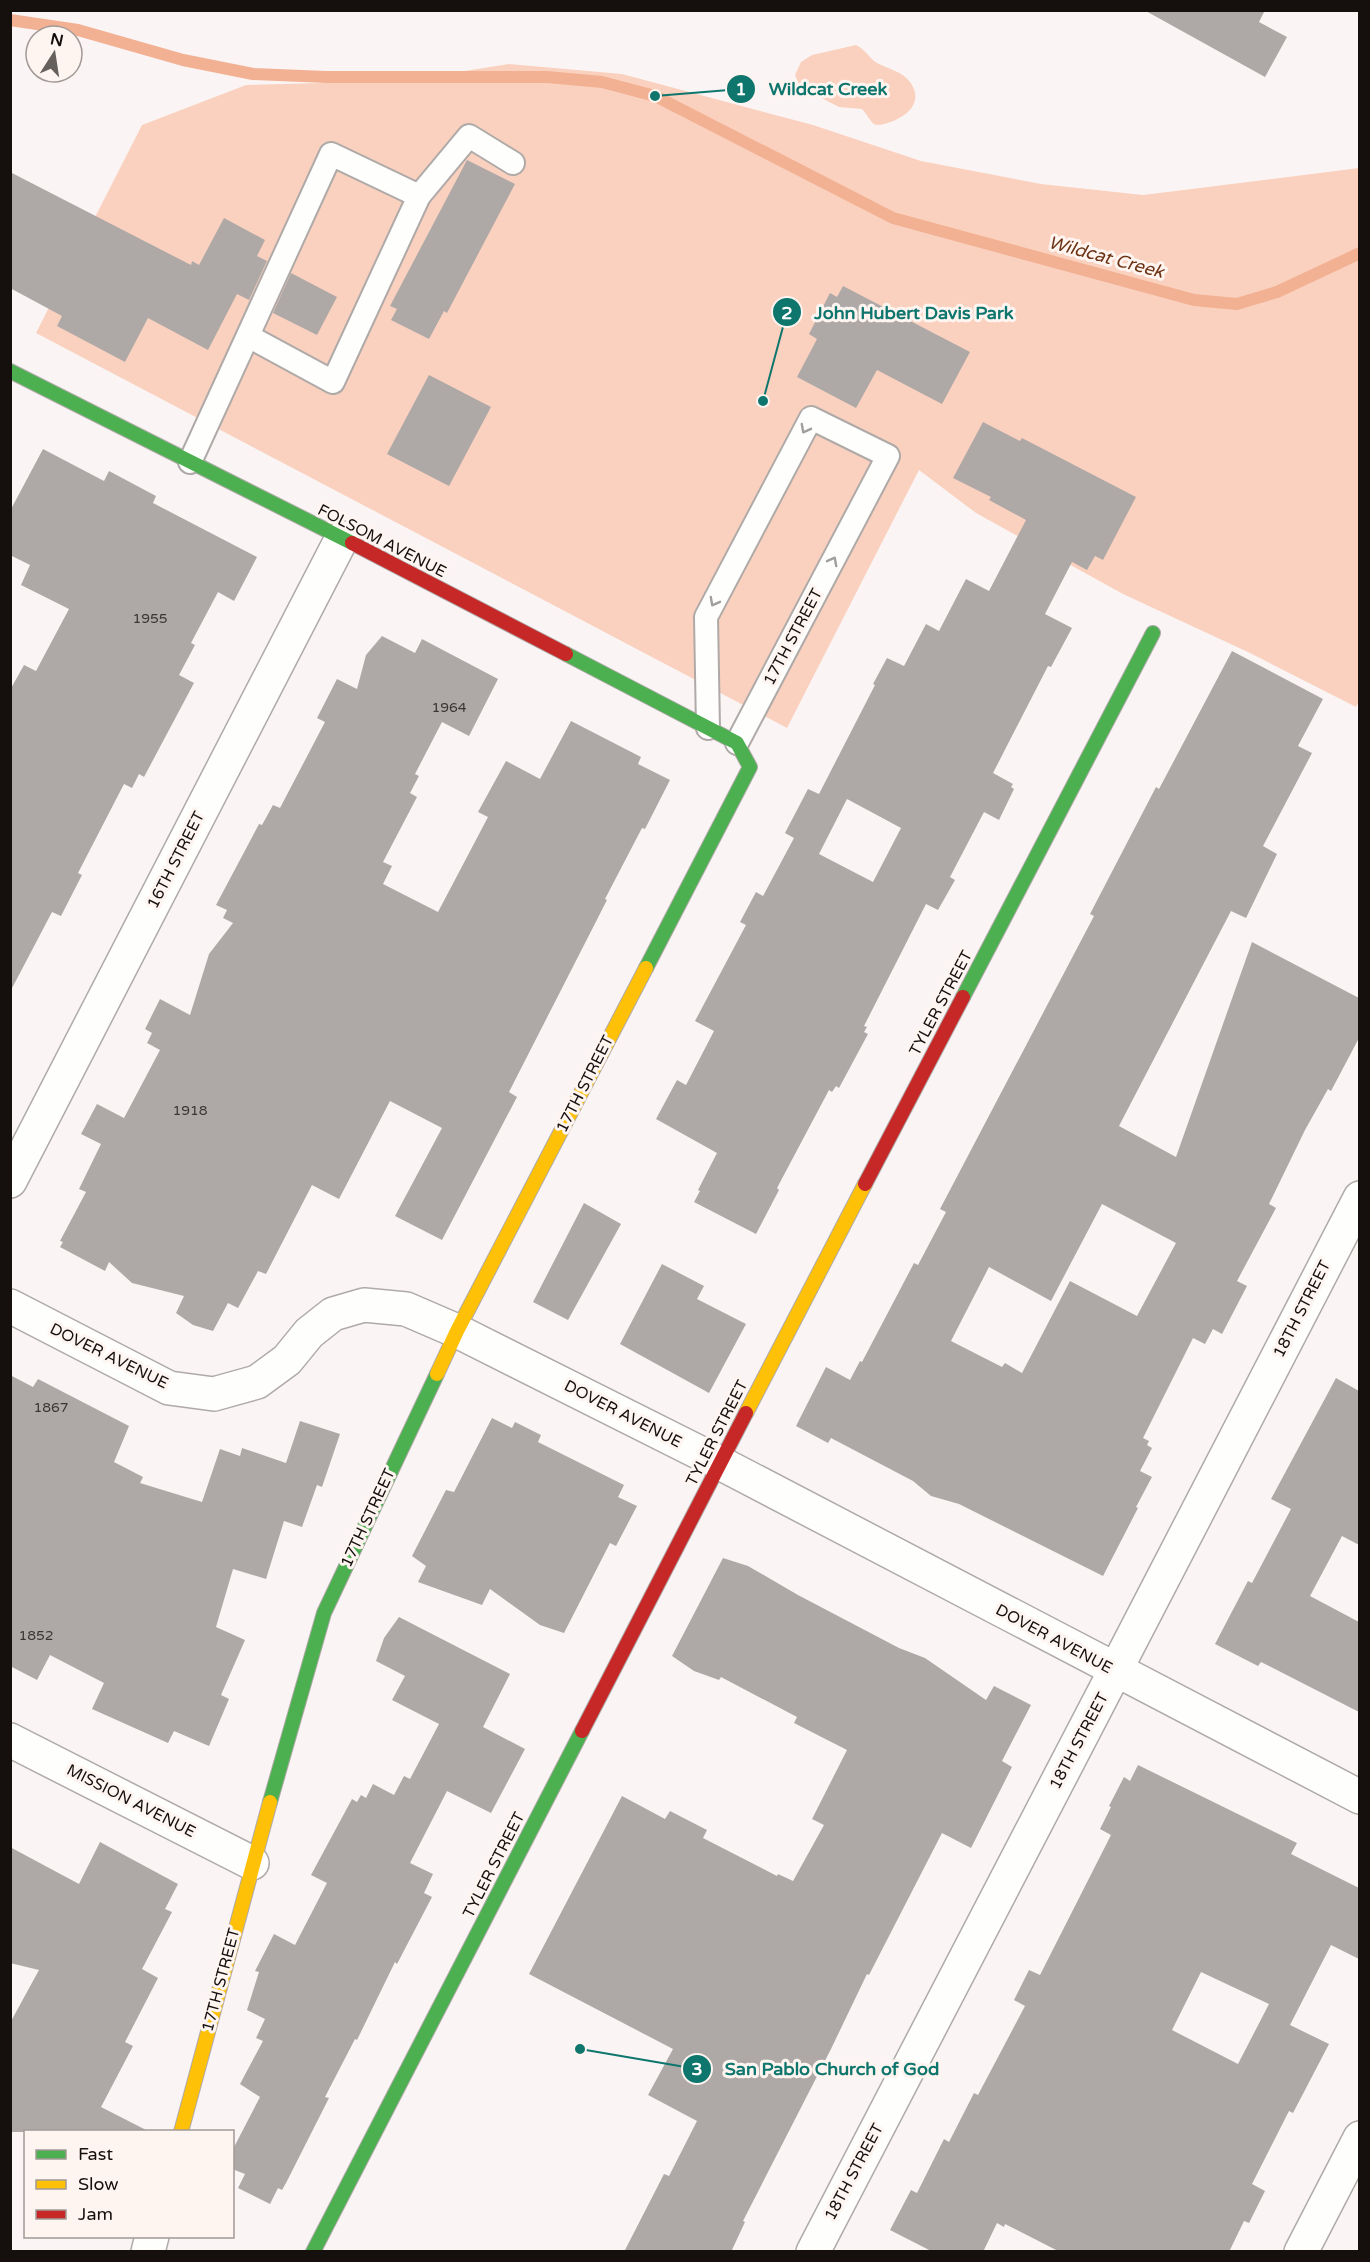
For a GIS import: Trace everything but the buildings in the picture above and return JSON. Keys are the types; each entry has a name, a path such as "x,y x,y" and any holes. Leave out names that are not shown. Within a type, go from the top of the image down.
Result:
{"street":[{"name":"FOLSOM AVENUE","path":"10,371 342,538 737,743"},
{"name":"16TH STREET","path":"10,1181 342,538"},
{"name":"TYLER STREET","path":"314,2252 720,1463 1153,633"},
{"name":"17TH STREET","path":"182,2130 252,1863 324,1613 457,1331 750,767 737,743"},
{"name":"18TH STREET","path":"813,2252 1359,1198"},
{"name":"DOVER AVENUE","path":"10,1306 169,1388 214,1394 256,1382 287,1360 309,1333 333,1314 364,1305 406,1309 457,1331 720,1463 1359,1797"},
{"name":"MISSION AVENUE","path":"10,1740 252,1863"},
{"path":"1301,2252 1359,2138"}],"lane":[{"path":"248,336 333,382 419,196 469,136 513,162"},
{"path":"190,462 331,154 419,196"},
{"name":"17TH STREET","path":"708,728 706,617 811,418 888,456 737,743"}],"shaded area":[{"path":"856,45 877,63 899,73 910,82 915,96 914,103 907,113 888,123 876,125 862,109 839,107 800,87 795,75 801,62 812,55"},
{"path":"509,64 622,74 813,125 921,161 1041,184 1143,195 1359,168 1359,701 1356,707 1250,653 1123,594 976,513 919,470 787,728 36,333 142,125 246,85 401,81"}],"waterway":[{"name":"Wildcat Creek","path":"10,20 78,30 183,60 253,74 326,77 547,77 602,82 655,96 893,218 1194,300 1237,304 1277,292 1360,253"}],"traffic: fast":[{"path":"10,371 352,543"},
{"path":"963,997 1153,633"},
{"path":"566,654 737,743 750,767 646,968"},
{"path":"270,1802 324,1613 437,1374"},
{"path":"313,2252 582,1731"}],"traffic: slow":[{"path":"437,1374 457,1331 646,968"},
{"path":"746,1413 865,1184"},
{"path":"182,2130 270,1802"}],"traffic: jam":[{"path":"352,543 566,654"},
{"path":"865,1184 963,997"},
{"path":"582,1731 746,1413"}],"place":[{"name":"Wildcat Creek","path":"655,96"},
{"name":"John Hubert Davis Park","path":"763,401"},
{"name":"San Pablo Church of God","path":"580,2049"}]}
